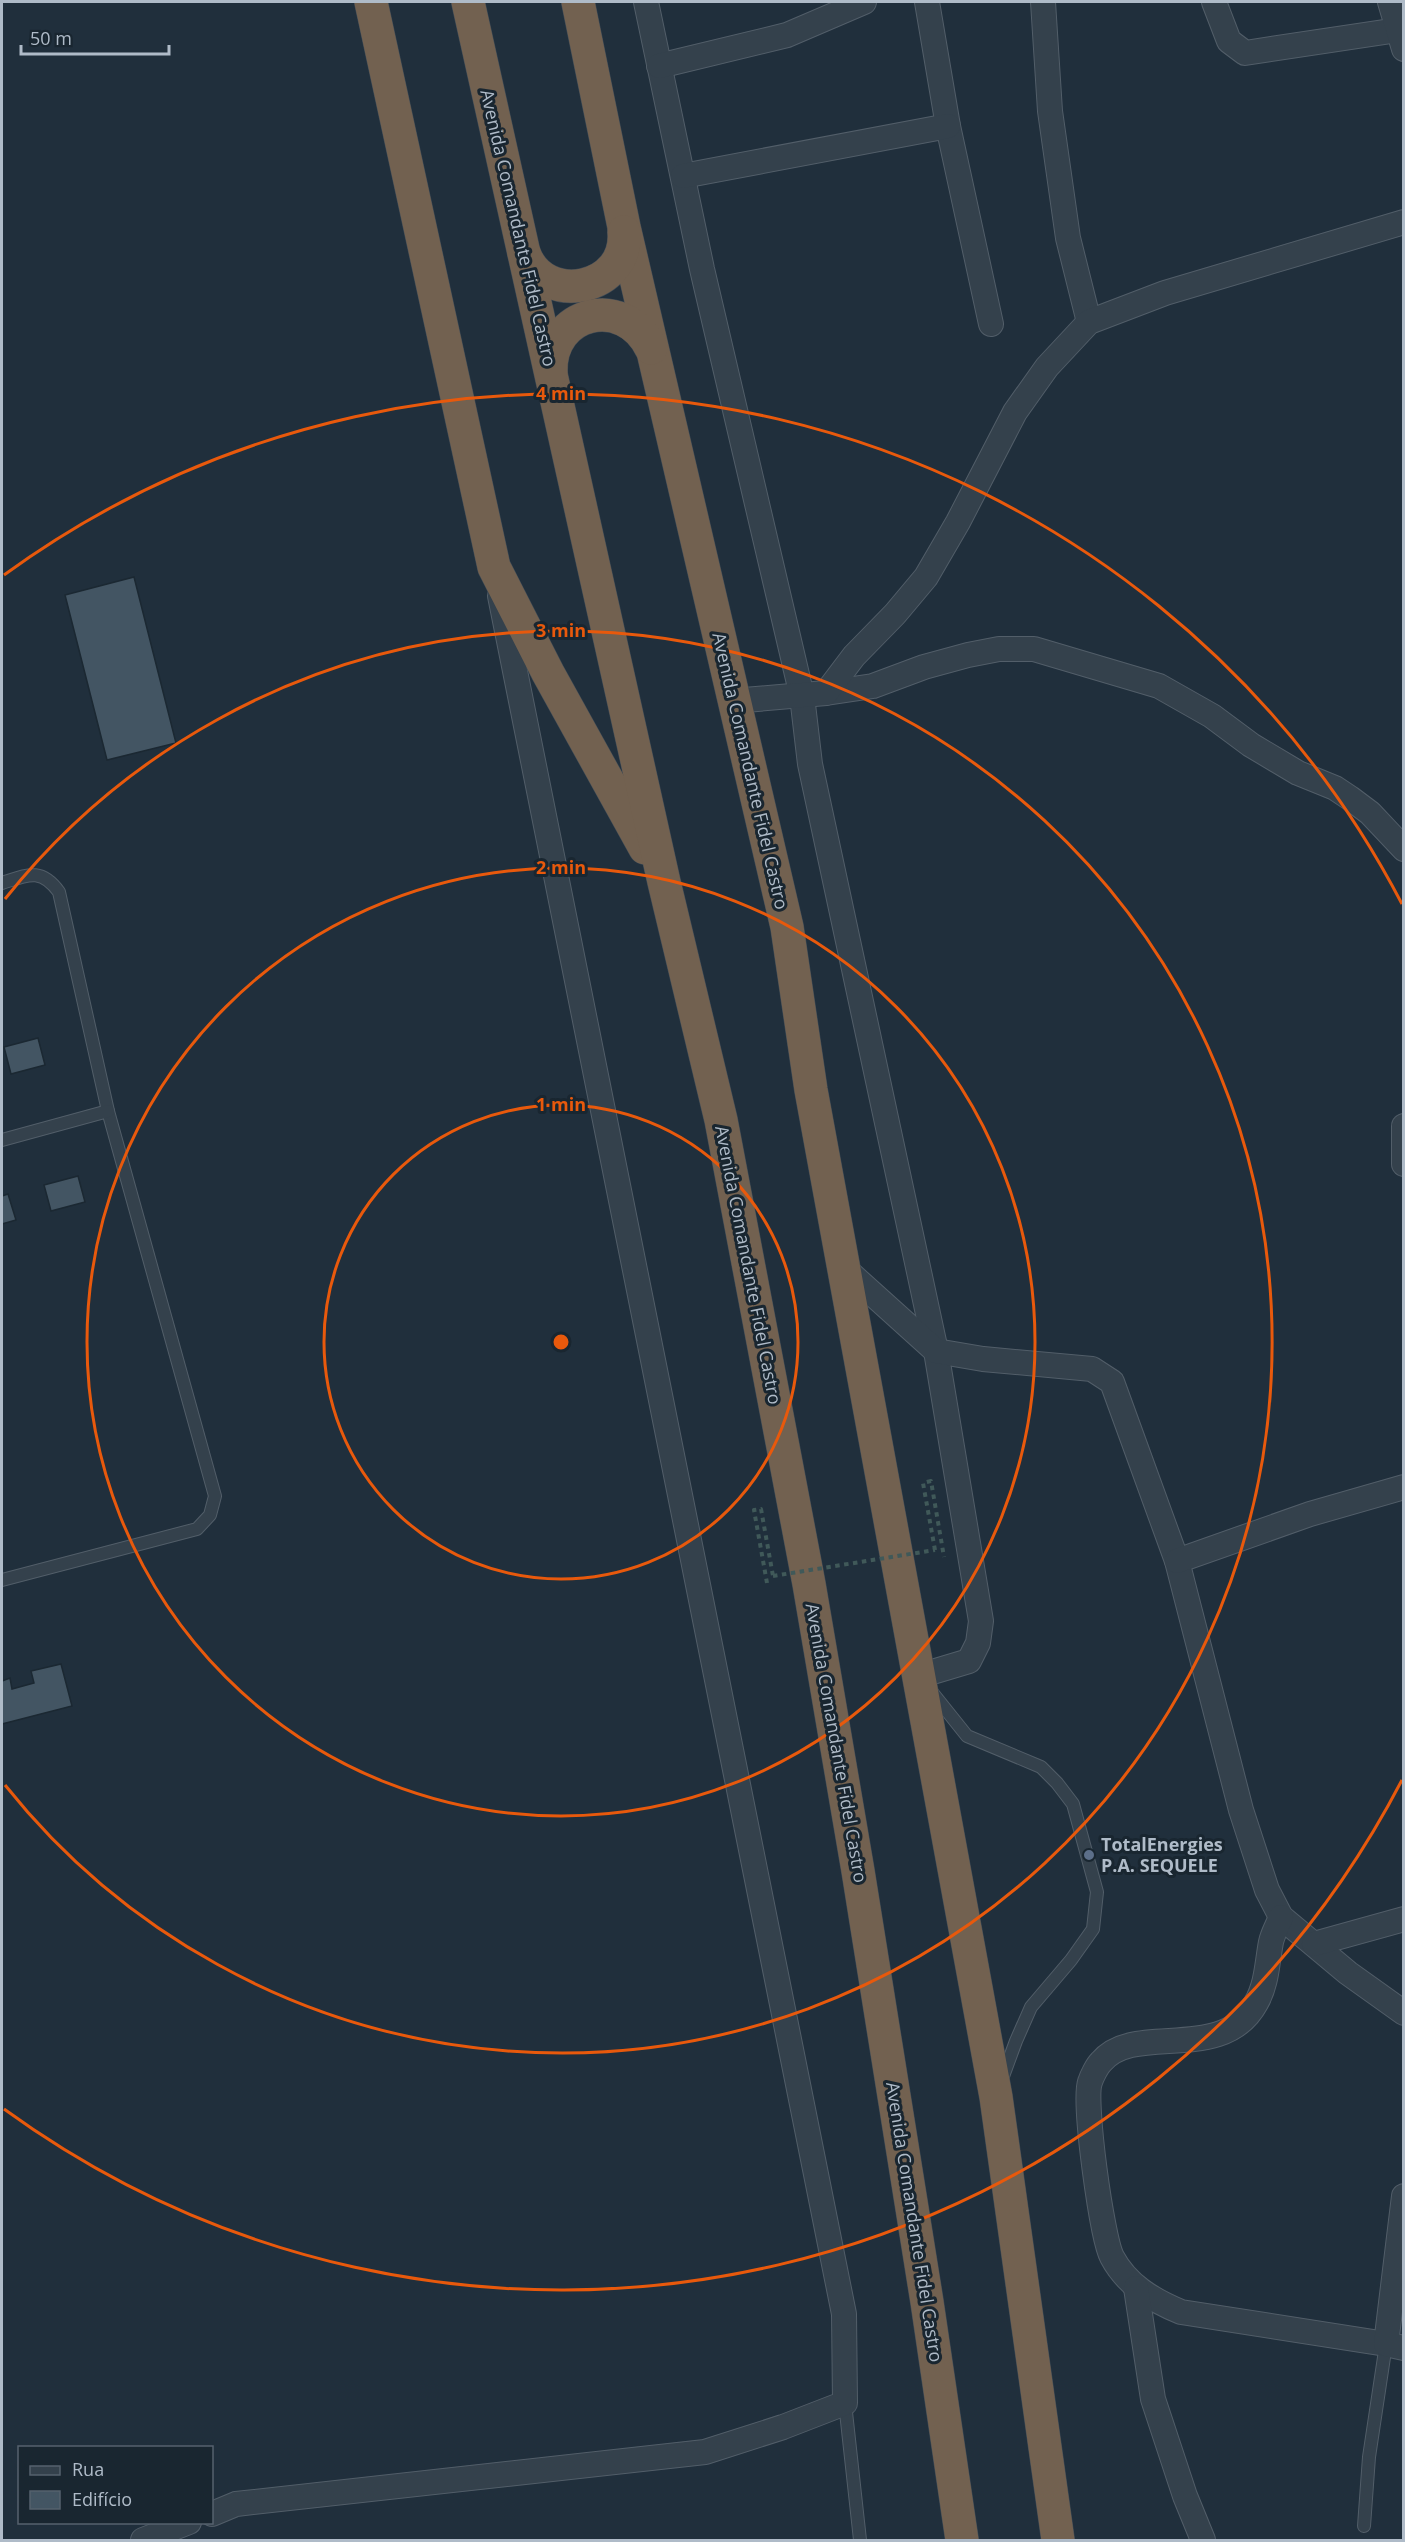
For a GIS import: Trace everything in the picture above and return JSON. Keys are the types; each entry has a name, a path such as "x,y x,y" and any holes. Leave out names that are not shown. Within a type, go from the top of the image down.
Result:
{"highway":[{"path":"371,2 494,567 548,673 664,882"},
{"name":"Avenida Comandante Fidel Castro","path":"468,2 664,882 721,1120 809,1584 893,2084 962,2541"},
{"name":"Avenida Comandante Fidel Castro","path":"578,2 624,227 787,927 811,1090 996,2097 1058,2541"},
{"path":"523,249 529,264 549,282 566,287 583,287 600,280 613,268 624,244 624,227"},
{"path":"552,380 552,355 558,340 568,327 590,316 615,316 630,323 647,341 654,358"}],"street":[{"path":"646,2 683,176 802,696 810,764 936,1351 981,1621 978,1643 969,1661 919,1676"},
{"path":"659,66 787,35 864,2"},
{"path":"927,2 948,126 991,324"},
{"path":"1043,2 1050,111 1068,238 1089,322"},
{"path":"1214,2 1229,41 1245,52 1402,36 1390,2"},
{"path":"683,176 948,126"},
{"path":"826,693 854,656 895,614 926,577 958,522 1015,412 1047,367 1089,322 1165,293 1404,222"},
{"path":"213,2514 236,2504 705,2451 783,2427 845,2403 844,2314 494,567"},
{"path":"734,701 802,696 873,686 968,655 999,649 1034,649 1159,686 1212,716 1251,745 1298,773 1350,798 1370,813 1404,849"},
{"path":"1403,1163 1404,1126"},
{"path":"844,1268 936,1351 983,1359 1092,1369 1112,1382 1177,1561 1256,1862 1267,1890 1281,1917 1348,1973 1404,2013"},
{"path":"1177,1561 1310,1514 1404,1487"},
{"path":"1281,1917 1272,1939 1266,1976 1256,2004 1240,2022 1212,2037 1120,2049 1101,2061 1089,2082 1090,2137 1110,2254 1136,2288 1162,2304 1181,2312 1395,2346 1404,2196"},
{"path":"1314,1944 1404,1919"},
{"path":"1136,2288 1153,2399 1185,2496 1203,2541"},
{"path":"143,2541 186,2524"}],"lane":[{"path":"2,883 34,875 44,877 59,892 108,1111 215,1496 210,1515 197,1529 2,1580"},
{"path":"2,1140 108,1111"},
{"path":"919,1676 967,1736 1041,1767 1057,1783 1072,1804 1097,1892 1093,1929 1071,1960 1031,2007 996,2097"},
{"path":"1364,2526 1369,2457 1395,2346"},
{"path":"845,2403 860,2541"}],"path":[{"path":"767,1583 754,1510 761,1509 773,1576 935,1550 923,1483 931,1481 944,1557"}],"building":[{"path":"134,577 176,743 107,760 65,595"},
{"path":"38,1038 45,1065 11,1074 4,1047"},
{"path":"78,1176 85,1202 51,1211 44,1185"},
{"path":"8,1194 16,1220 2,1224 2,1196"},
{"path":"61,1664 72,1706 2,1724 2,1681 10,1678 12,1689 34,1683 31,1671"}],"place":[{"name":"TotalEnergies P.A. SEQUELE","path":"1089,1855"}]}
